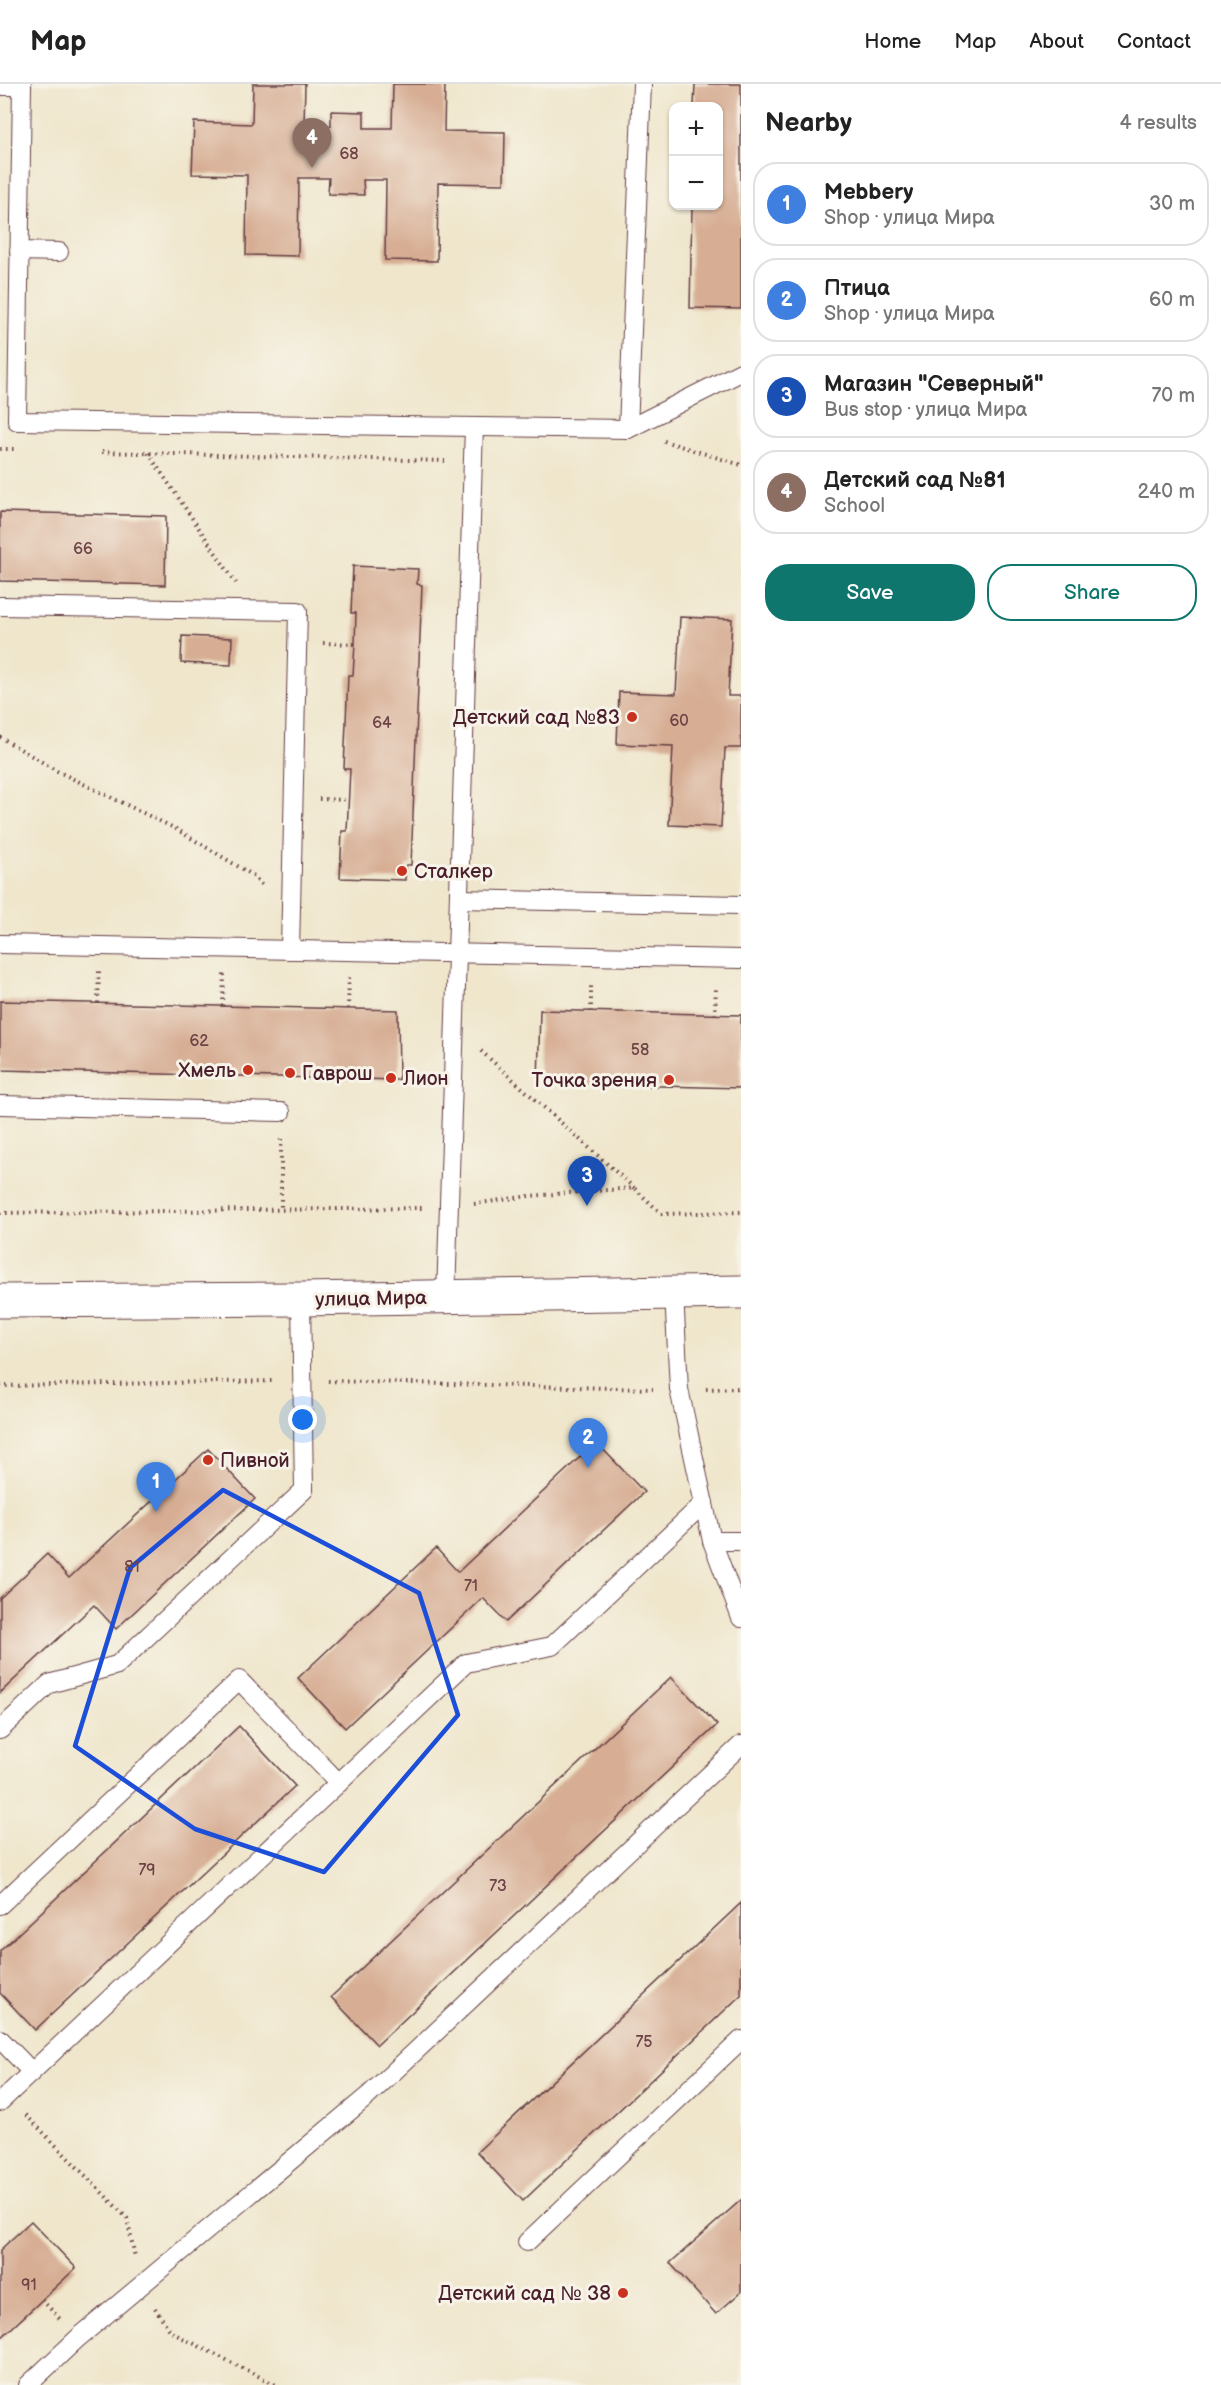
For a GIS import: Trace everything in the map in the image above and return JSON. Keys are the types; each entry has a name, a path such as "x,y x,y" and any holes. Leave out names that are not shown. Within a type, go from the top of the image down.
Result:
{"main road":[{"name":"улица Мира","path":"0,1301 741,1292"}],"lane":[{"path":"628,429 642,84"},
{"path":"0,86 22,85 19,251 8,421 628,429 741,372"},
{"path":"19,251 59,252"},
{"path":"446,1297 474,427"},
{"path":"0,606 298,611 291,950"},
{"path":"459,899 741,905"},
{"path":"0,944 741,959"},
{"path":"0,1105 280,1112"},
{"path":"674,1293 679,1389 712,1541 741,1618"},
{"path":"0,1730 49,1684 117,1665 304,1490 301,1299"},
{"path":"3,2099 466,1663 552,1646 704,1503"},
{"path":"712,1541 741,1541"},
{"path":"0,1905 239,1680 339,1784"},
{"path":"28,2385 78,2338 369,2095 741,1745"},
{"path":"0,2039 32,2072"},
{"path":"527,2242 741,2040"}],"path":[{"path":"628,429 741,465"},
{"path":"0,449 23,450"},
{"path":"91,452 473,462"},
{"path":"148,453 255,611"},
{"path":"0,737 57,771 176,829 254,876 291,919"},
{"path":"456,1028 662,1214 741,1212"},
{"path":"280,1112 281,1210"},
{"path":"0,1213 449,1208 529,1196 634,1188"},
{"path":"0,1386 303,1380 679,1389 741,1388"},
{"path":"3,2099 127,2218 141,2287 171,2332 276,2385"}],"highlighted area":[{"path":"223,1490 419,1593 458,1715 324,1872 195,1829 75,1746 130,1568"}],"building":[{"path":"253,84 305,84 304,126 331,126 331,111 364,112 364,128 392,128 393,84 445,84 444,131 505,132 504,184 438,183 437,261 385,260 386,180 363,180 364,195 328,194 329,178 299,178 298,256 246,255 247,175 192,174 194,122 252,124"},
{"path":"695,84 741,84 741,309 690,308 692,210 723,210 723,102 694,102"},
{"path":"0,512 166,516 165,585 0,581"},
{"path":"353,566 418,569 417,584 422,585 411,865 406,865 405,880 340,878 342,831 347,831 350,769 344,769 348,675 353,675 355,644 356,613 351,613"},
{"path":"680,617 732,619 728,696 741,696 741,748 725,748 721,827 669,825 673,746 617,744 619,692 676,694"},
{"path":"182,636 232,638 231,665 181,663"},
{"path":"0,1001 398,1010 399,1080 0,1070"},
{"path":"540,1010 741,1015 741,1088 538,1083"},
{"path":"596,1442 644,1492 506,1622 483,1598 345,1728 298,1678 436,1548 458,1572"},
{"path":"208,1449 255,1499 116,1629 94,1605 0,1693 0,1598 47,1554 69,1578"},
{"path":"671,1677 717,1725 377,2045 331,1997"},
{"path":"239,1726 295,1786 35,2030 0,1993 0,1951"},
{"path":"741,1903 741,1995 523,2201 477,2152"},
{"path":"741,2200 741,2292 716,2314 670,2263"},
{"path":"31,2221 76,2268 0,2339 0,2250"}],"place":[{"name":"Детский сад №81","path":"312,168"},
{"name":"Детский сад №83","path":"632,717"},
{"name":"Сталкер","path":"402,871"},
{"name":"Хмель","path":"248,1070"},
{"name":"Гаврош","path":"290,1073"},
{"name":"Лион","path":"391,1078"},
{"name":"Точка зрения","path":"669,1080"},
{"name":"Магазин \"Северный\"","path":"587,1206"},
{"name":"Пивной","path":"208,1460"},
{"name":"Птица","path":"588,1468"},
{"name":"Mebbery","path":"156,1512"},
{"name":"Детский сад № 38","path":"623,2293"}]}
